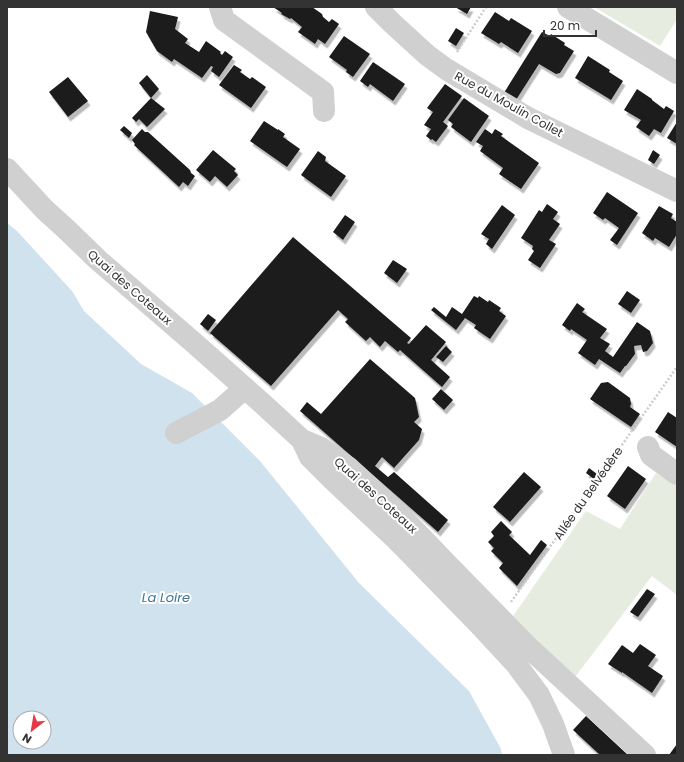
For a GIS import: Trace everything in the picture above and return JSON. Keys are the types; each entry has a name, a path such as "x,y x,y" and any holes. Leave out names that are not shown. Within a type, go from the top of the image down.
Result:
{"street":[{"path":"220,7 224,20 323,92 324,111"},
{"name":"Rue du Moulin Collet","path":"376,7 392,24 427,55 446,69 528,118 677,191"},
{"path":"568,7 677,73"},
{"name":"Quai des Coteaux","path":"7,169 45,210 98,260 245,388 302,440 321,448 349,468 398,512 446,564 526,644 645,755"},
{"path":"176,432 220,410 245,388"},
{"path":"302,440 310,457 398,541 516,664 539,695 553,724 564,755"},
{"path":"648,447 651,455 677,474"}],"path":[{"path":"446,69 486,7"},
{"name":"Allée du Belvédère","path":"500,618 677,368"}],"shaded area":[{"path":"594,7 677,7 677,19 660,46"},
{"path":"656,473 677,486 677,595 652,576 575,677 511,619 586,511 620,529"}],"water":[{"name":"La Loire","path":"7,223 17,231 72,291 84,311 141,364 192,393 260,461 359,583 469,691 501,749 502,755 7,755"}],"building":[{"path":"273,7 312,7 322,14 323,17 329,22 332,19 339,24 325,44 318,39 315,44 298,32 302,27 291,18 290,19 281,14 282,13"},
{"path":"455,7 471,7 467,14"},
{"path":"150,11 178,17 175,29 188,39 185,43 199,52 206,41 221,52 220,53 222,55 225,51 233,57 219,77 211,71 213,67 211,66 202,78 174,59 172,62 157,51 146,32"},
{"path":"495,12 509,21 511,18 532,31 518,53 501,42 499,44 481,33"},
{"path":"456,28 464,33 456,46 448,41"},
{"path":"542,32 550,36 551,34 574,51 560,73 556,74 539,64 514,103 502,96"},
{"path":"344,36 370,54 353,77 346,72 347,70 329,57"},
{"path":"588,56 610,70 609,72 623,81 611,100 575,78"},
{"path":"373,62 405,84 393,101 370,84 368,87 360,81"},
{"path":"234,65 242,70 240,72 250,79 252,77 266,87 251,108 219,85"},
{"path":"147,75 159,89 151,98 139,83"},
{"path":"68,77 88,101 68,117 49,92"},
{"path":"445,84 462,96 443,122 448,126 436,142 426,136 431,129 424,125 433,112 427,108"},
{"path":"637,89 664,109 666,106 674,111 661,133 654,129 649,136 636,127 641,120 624,110"},
{"path":"151,98 165,109 147,127 139,119 136,122 132,118"},
{"path":"464,98 489,116 471,142 451,127 453,124 448,120"},
{"path":"264,121 285,134 283,137 300,149 287,167 250,141"},
{"path":"677,122 677,144 667,138"},
{"path":"124,126 132,133 129,138 120,130"},
{"path":"142,129 145,132 148,132 195,176 188,186 183,182 179,187 134,145 135,144 132,140"},
{"path":"485,129 492,134 495,129 503,134 501,136 539,163 521,189 499,174 503,168 480,151 483,146 476,142"},
{"path":"213,150 236,169 234,171 238,175 227,187 215,176 210,182 196,170"},
{"path":"653,150 660,155 654,164 648,160"},
{"path":"318,151 326,157 325,161 346,176 331,197 301,175"},
{"path":"607,192 638,213 617,245 610,240 619,228 605,218 603,220 593,213"},
{"path":"547,204 558,212 553,219 560,224 549,240 556,244 540,268 528,260 534,251 532,249 533,246 521,238 539,210 542,212"},
{"path":"502,205 515,215 492,249 486,244 489,239 481,234"},
{"path":"659,206 673,214 671,218 677,222 677,234 669,247 655,238 653,241 642,233"},
{"path":"345,215 355,222 343,240 333,232"},
{"path":"293,237 411,338 407,343 409,344 426,325 446,342 431,360 450,377 442,387 400,350 398,352 385,341 380,347 370,337 366,341 345,322 348,319 338,310 271,386 210,333"},
{"path":"393,260 407,269 397,283 384,273"},
{"path":"627,291 640,300 631,313 618,304"},
{"path":"474,296 478,298 479,296 488,302 489,300 501,308 499,311 506,316 490,339 474,328 476,325 465,318 456,330 431,310 434,307 446,317 452,307 462,314"},
{"path":"577,303 585,309 582,312 607,329 600,338 610,344 605,351 613,357 637,322 650,331 653,343 647,351 643,352 641,345 634,346 635,354 620,373 599,359 595,365 578,353 587,340 571,329 570,331 562,325"},
{"path":"208,314 216,320 208,331 200,324"},
{"path":"446,346 452,352 443,362 436,357"},
{"path":"370,359 415,398 419,417 414,422 422,429 419,440 394,468 382,457 375,466 388,477 394,472 448,520 438,532 300,411 307,402 321,414"},
{"path":"608,382 630,398 630,407 640,414 631,427 590,399 601,383"},
{"path":"441,389 453,400 444,410 432,399"},
{"path":"668,412 677,418 677,447 655,432"},
{"path":"628,466 646,479 625,509 607,496"},
{"path":"589,468 597,474 594,479 586,473"},
{"path":"524,472 541,487 510,522 493,507"},
{"path":"501,521 512,532 509,535 530,555 541,540 547,545 517,586 499,568 503,563 491,551 494,548 488,542 494,536 491,532"},
{"path":"647,589 655,594 638,617 630,612"},
{"path":"640,644 656,655 648,666 663,676 652,693 608,664 622,645 633,653"},
{"path":"586,716 628,755 600,755 573,730"},
{"path":"677,744 677,755 669,755"}]}
